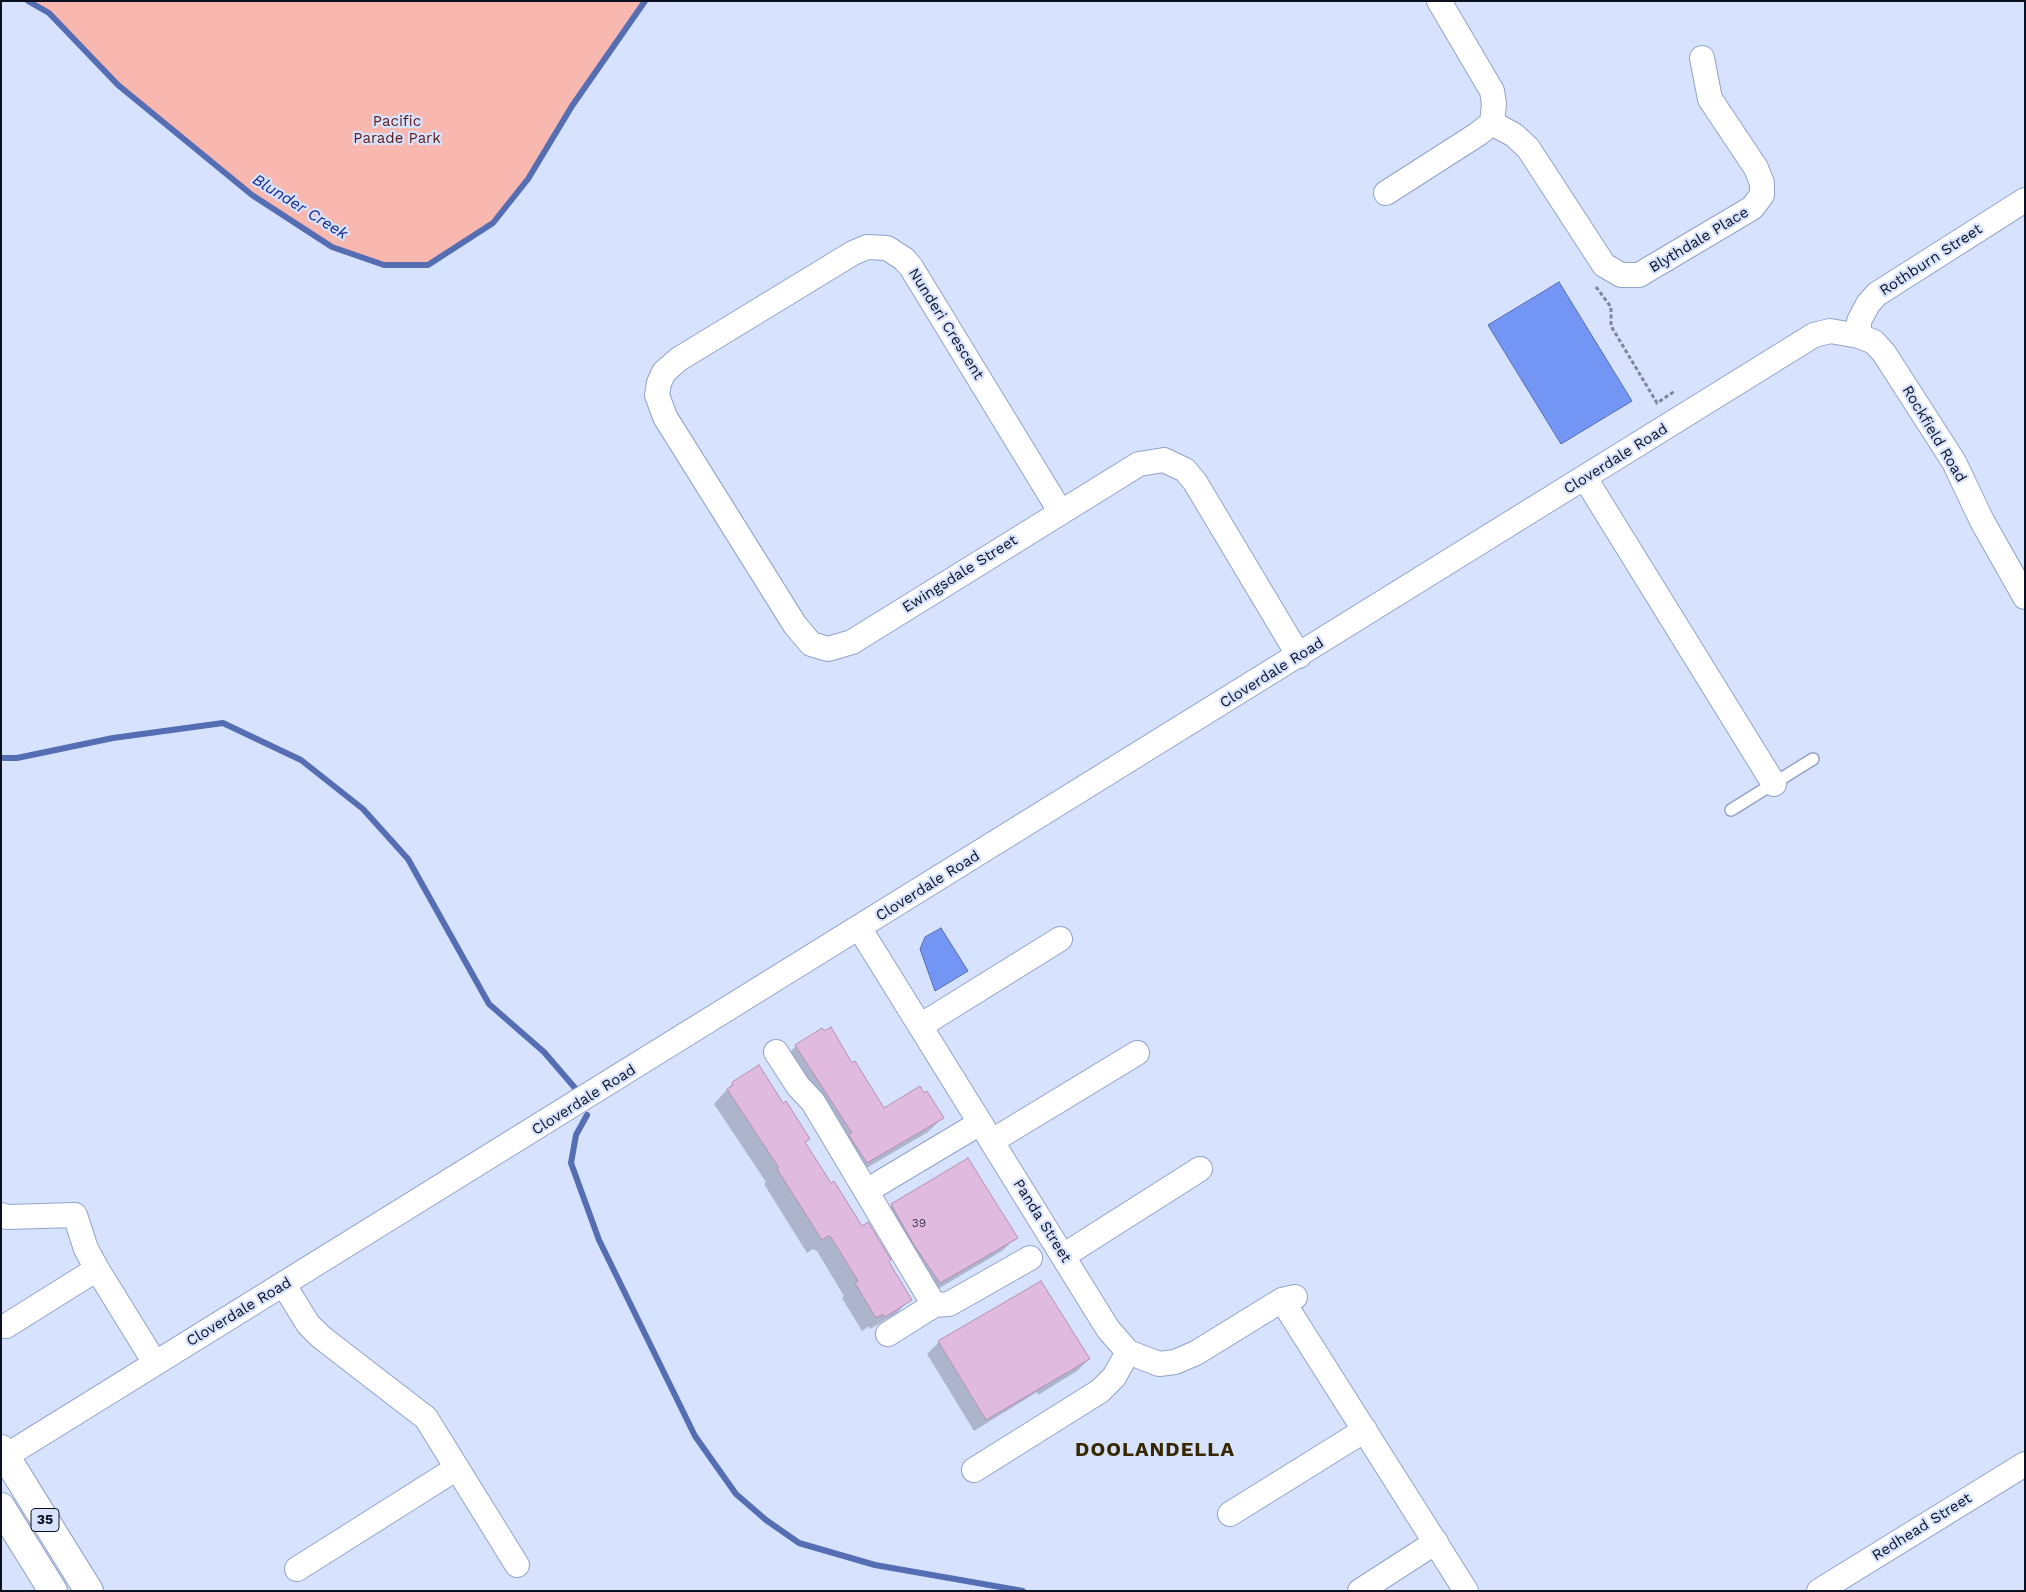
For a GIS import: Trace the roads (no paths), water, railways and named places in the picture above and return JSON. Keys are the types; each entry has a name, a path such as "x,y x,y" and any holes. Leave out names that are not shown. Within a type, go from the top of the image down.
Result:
{"main road":[{"name":"35","path":"3,1455 89,1591"},
{"name":"35","path":"1,1507 53,1591"}],"street":[{"path":"1386,193 1492,123 1494,104 1492,91 1439,1"},
{"name":"Blythdale Place","path":"1492,123 1514,135 1528,148 1604,265 1621,274 1639,275 1752,208 1762,195 1762,183 1756,168 1710,99 1702,58"},
{"name":"Rothburn Street","path":"1859,336 1859,321 1868,304 1877,294 2025,200"},
{"name":"Nunderi Crescent","path":"658,382 664,372 679,359 853,253 867,248 887,248 900,256 911,267 1060,511"},
{"name":"Cloverdale Road","path":"3,1455 284,1285 1300,656 1797,344 1830,331 1859,336"},
{"name":"Rockfield Road","path":"1859,336 1874,342 1884,353 1954,462 1982,521 2025,597"},
{"name":"Ewingsdale Street","path":"658,382 658,395 665,417 795,625 803,637 818,647 828,649 852,642 1060,511 1139,464 1164,460 1185,470 1195,482 1300,656"},
{"path":"1585,478 1774,784"},
{"name":"Panda Street","path":"860,928 1108,1329 1128,1352 1158,1364 1175,1362 1196,1353 1289,1298 1365,1430"},
{"path":"920,1026 1060,939"},
{"path":"776,1052 798,1086 813,1102 868,1190 934,1305"},
{"path":"868,1190 986,1132 1137,1052"},
{"path":"1063,1256 1200,1169"},
{"path":"1,1215 7,1217 76,1215 86,1249 155,1363"},
{"path":"888,1334 934,1305 949,1304 1030,1258"},
{"path":"6,1326 97,1269"},
{"path":"284,1285 308,1324 321,1337 426,1418 517,1565"},
{"path":"974,1470 1100,1391 1114,1377 1128,1352"},
{"path":"1230,1514 1365,1430 1466,1591"},
{"name":"Redhead Street","path":"1819,1591 2025,1464"},
{"path":"298,1569 457,1468"},
{"path":"1360,1591 1436,1542"}],"lane":[{"path":"1731,810 1813,759"}],"water":[{"path":"1559,282 1632,401 1561,444 1488,325"},
{"path":"941,928 968,971 935,991 920,949 925,937"}],"waterway":[{"name":"Blunder Creek","path":"28,1 49,13 118,85 252,195 332,247 384,265 428,265 493,223 528,179 572,106 645,1"},
{"path":"1,758 17,758 113,738 223,723 301,760 363,809 408,859 489,1004 544,1052 575,1088"},
{"path":"587,1115 576,1135 571,1163 599,1240 695,1436 736,1494 766,1520 799,1543 875,1565 1023,1591"}],"district":[{"name":"DOOLANDELLA","path":"1155,1450"}],"park label":[{"name":"Pacific Parade Park","path":"397,130"}]}
